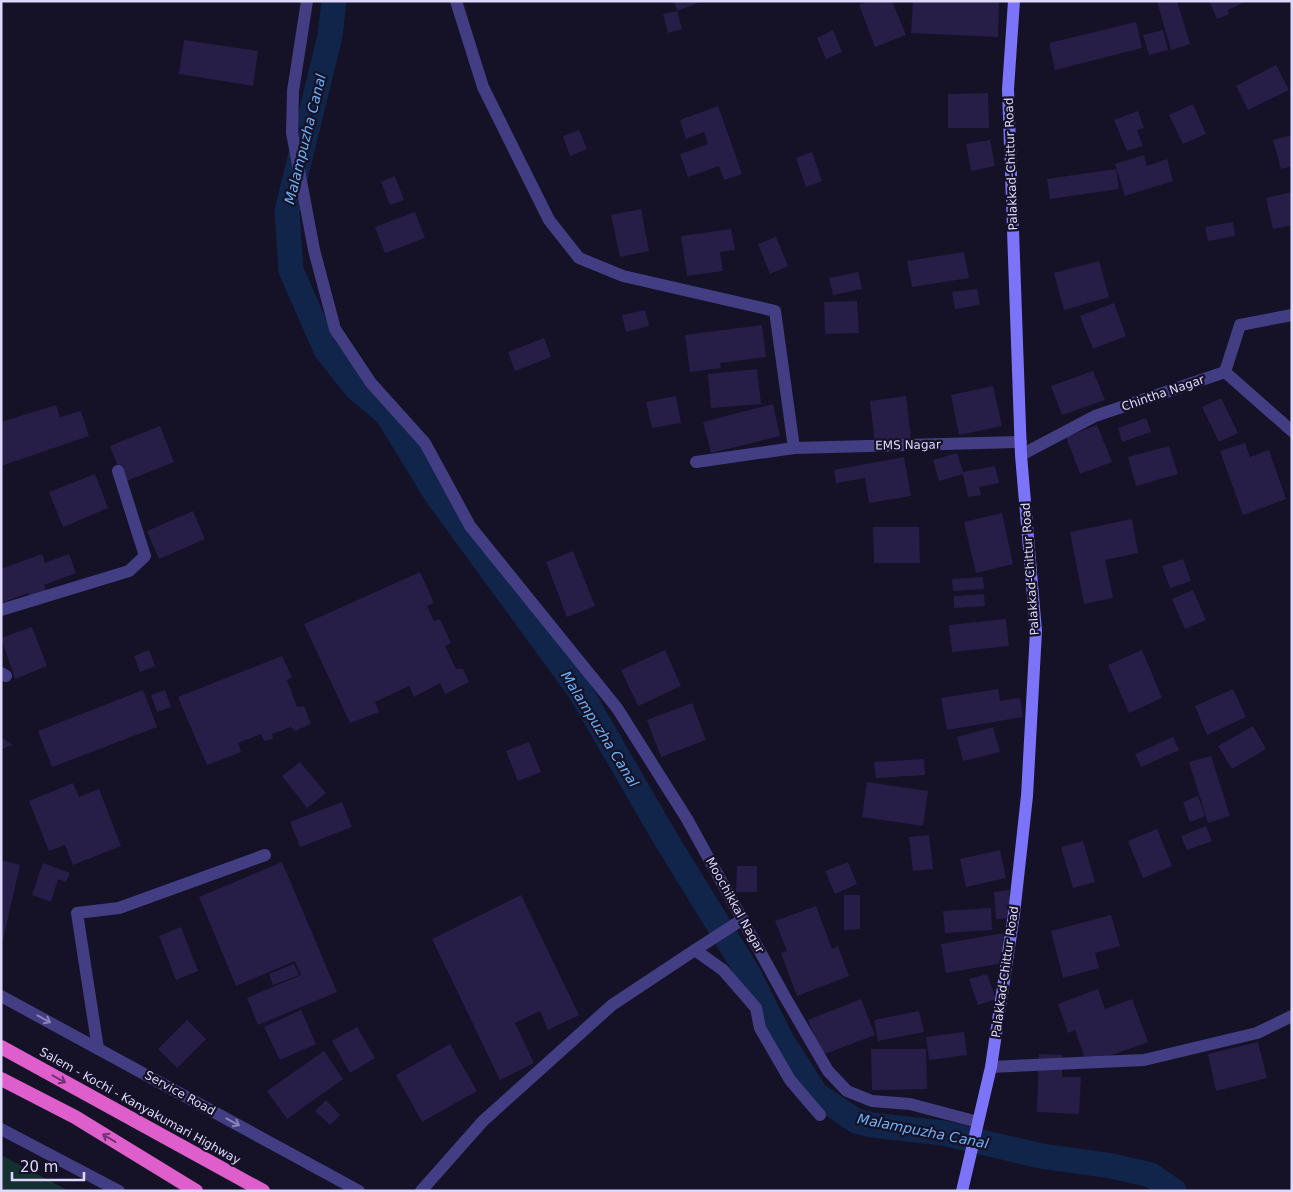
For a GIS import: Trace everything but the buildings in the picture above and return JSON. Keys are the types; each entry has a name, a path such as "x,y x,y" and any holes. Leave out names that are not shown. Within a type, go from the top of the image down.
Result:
{"highway":[{"name":"Salem - Kochi - Kanyakumari Highway","path":"1,1047 264,1191"},
{"path":"1,1079 75,1117 196,1191"}],"main road":[{"name":"Palakkad-Chittur Road","path":"962,1191 991,1067 1014,914 1026,806 1036,630 1021,455 1008,88 1014,1"}],"street":[{"name":"Moochikkal Nagar","path":"307,1 293,91 292,133 314,250 335,329 371,383 426,443 470,526 617,708 687,819 784,997 824,1064 848,1091 872,1101 910,1104 942,1115 978,1123"},
{"path":"456,1 483,87 549,220 579,258 623,276 775,311 794,448"},
{"path":"1292,315 1240,325 1225,372 1292,431"},
{"name":"Chintha Nagar","path":"1021,455 1095,416 1225,372"},
{"name":"EMS Nagar","path":"696,462 794,448 1021,442"},
{"path":"1,610 129,571 145,556 118,471"},
{"path":"98,1048 77,913 119,908 265,855"},
{"path":"421,1191 483,1121 605,1011 663,970 743,919"},
{"path":"695,950 723,970 756,1008 760,1028 790,1080 820,1115"},
{"name":"Service Road","path":"1,996 359,1191"},
{"path":"991,1067 1144,1060 1257,1033 1292,1016"},
{"path":"1,1129 119,1191"}],"green space":[{"path":"1,1155 69,1191 1,1191"}],"waterway":[{"name":"Malampuzha Canal","path":"334,1 330,36 287,211 291,270 326,350 357,389 387,414 436,494 580,691 664,836 748,973 781,1039 816,1094 856,1121 872,1125 943,1133 1041,1156 1112,1166 1151,1175 1174,1191"}]}
